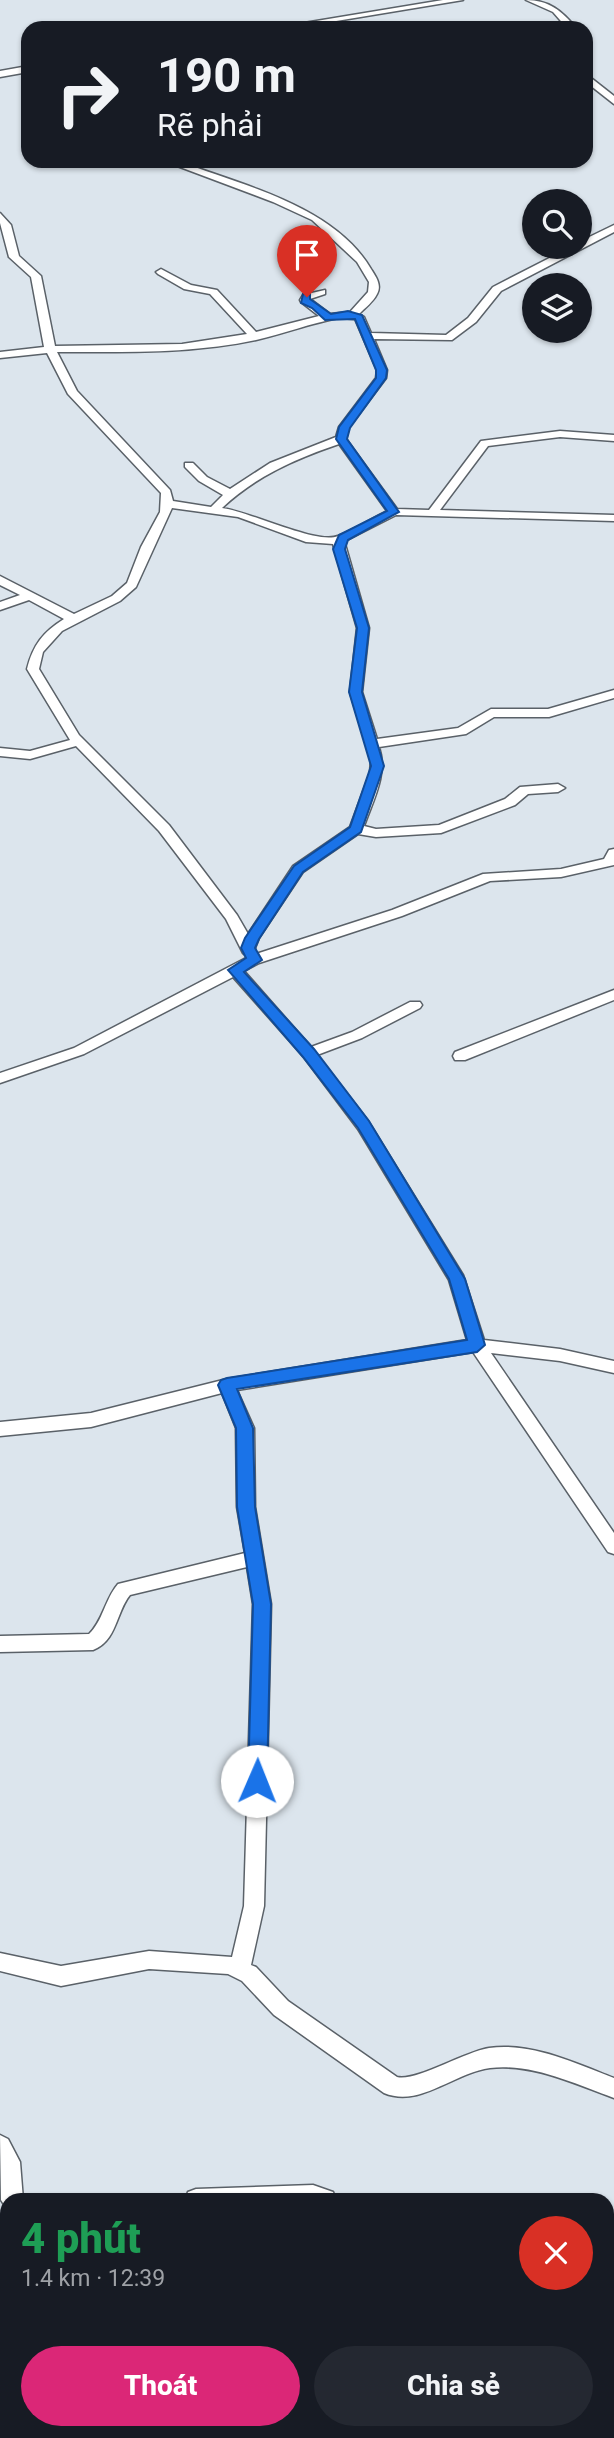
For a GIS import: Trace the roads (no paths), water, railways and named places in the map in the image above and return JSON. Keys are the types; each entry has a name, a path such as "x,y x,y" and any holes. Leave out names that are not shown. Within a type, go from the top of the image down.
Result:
{"street":[{"path":"319,21 459,0"},
{"path":"530,0 556,10 566,21"},
{"path":"376,21 383,10"},
{"path":"0,74 21,70"},
{"path":"593,83 614,101"},
{"path":"0,355 50,349 194,345 255,337 354,314 373,293 374,282 360,260 316,218 276,200 188,168"},
{"path":"0,216 6,225 14,257 36,276 50,349 72,392 162,486 169,504 166,515 147,545 129,589 73,619 44,642 33,668 78,741 164,828 232,918 251,954"},
{"path":"592,239 614,228"},
{"path":"367,336 448,338 472,320 492,293 554,259"},
{"path":"161,272 188,288 213,292 255,337"},
{"path":"321,292 305,300 329,318"},
{"path":"341,439 344,427 381,378 380,363 359,317 354,314"},
{"path":"433,513 485,443 560,434 614,438"},
{"path":"215,509 230,494 272,464 341,439"},
{"path":"341,439 394,512"},
{"path":"189,465 204,479 230,494"},
{"path":"169,504 215,509 253,518 310,540 340,541 394,512 614,518"},
{"path":"0,1078 79,1051 235,970 251,954 298,869 356,829 376,773 377,760 356,692 363,628 339,549 340,541"},
{"path":"0,580 73,619"},
{"path":"0,606 30,596"},
{"path":"372,744 462,731 491,713 549,713 614,694"},
{"path":"0,752 30,755 78,741"},
{"path":"356,829 376,833 441,828 510,802 525,790 558,788"},
{"path":"251,954 397,913 488,877 561,873 609,862 614,853"},
{"path":"235,970 308,1053 363,1125 457,1279 477,1345 614,1547"},
{"path":"460,1056 614,995"},
{"path":"308,1053 357,1035 415,1005"},
{"path":"0,1429 91,1420 227,1385 477,1345 560,1354 614,1367"},
{"path":"227,1385 245,1428 246,1507 262,1604 254,1896 240,1968"},
{"path":"0,1644 93,1642 100,1638 124,1589 255,1558"},
{"path":"0,1962 61,1976 149,1960 240,1968 281,2008 391,2086 401,2089 491,2057 516,2057 543,2062 614,2088"},
{"path":"0,2146 9,2162 11,2193"}]}
